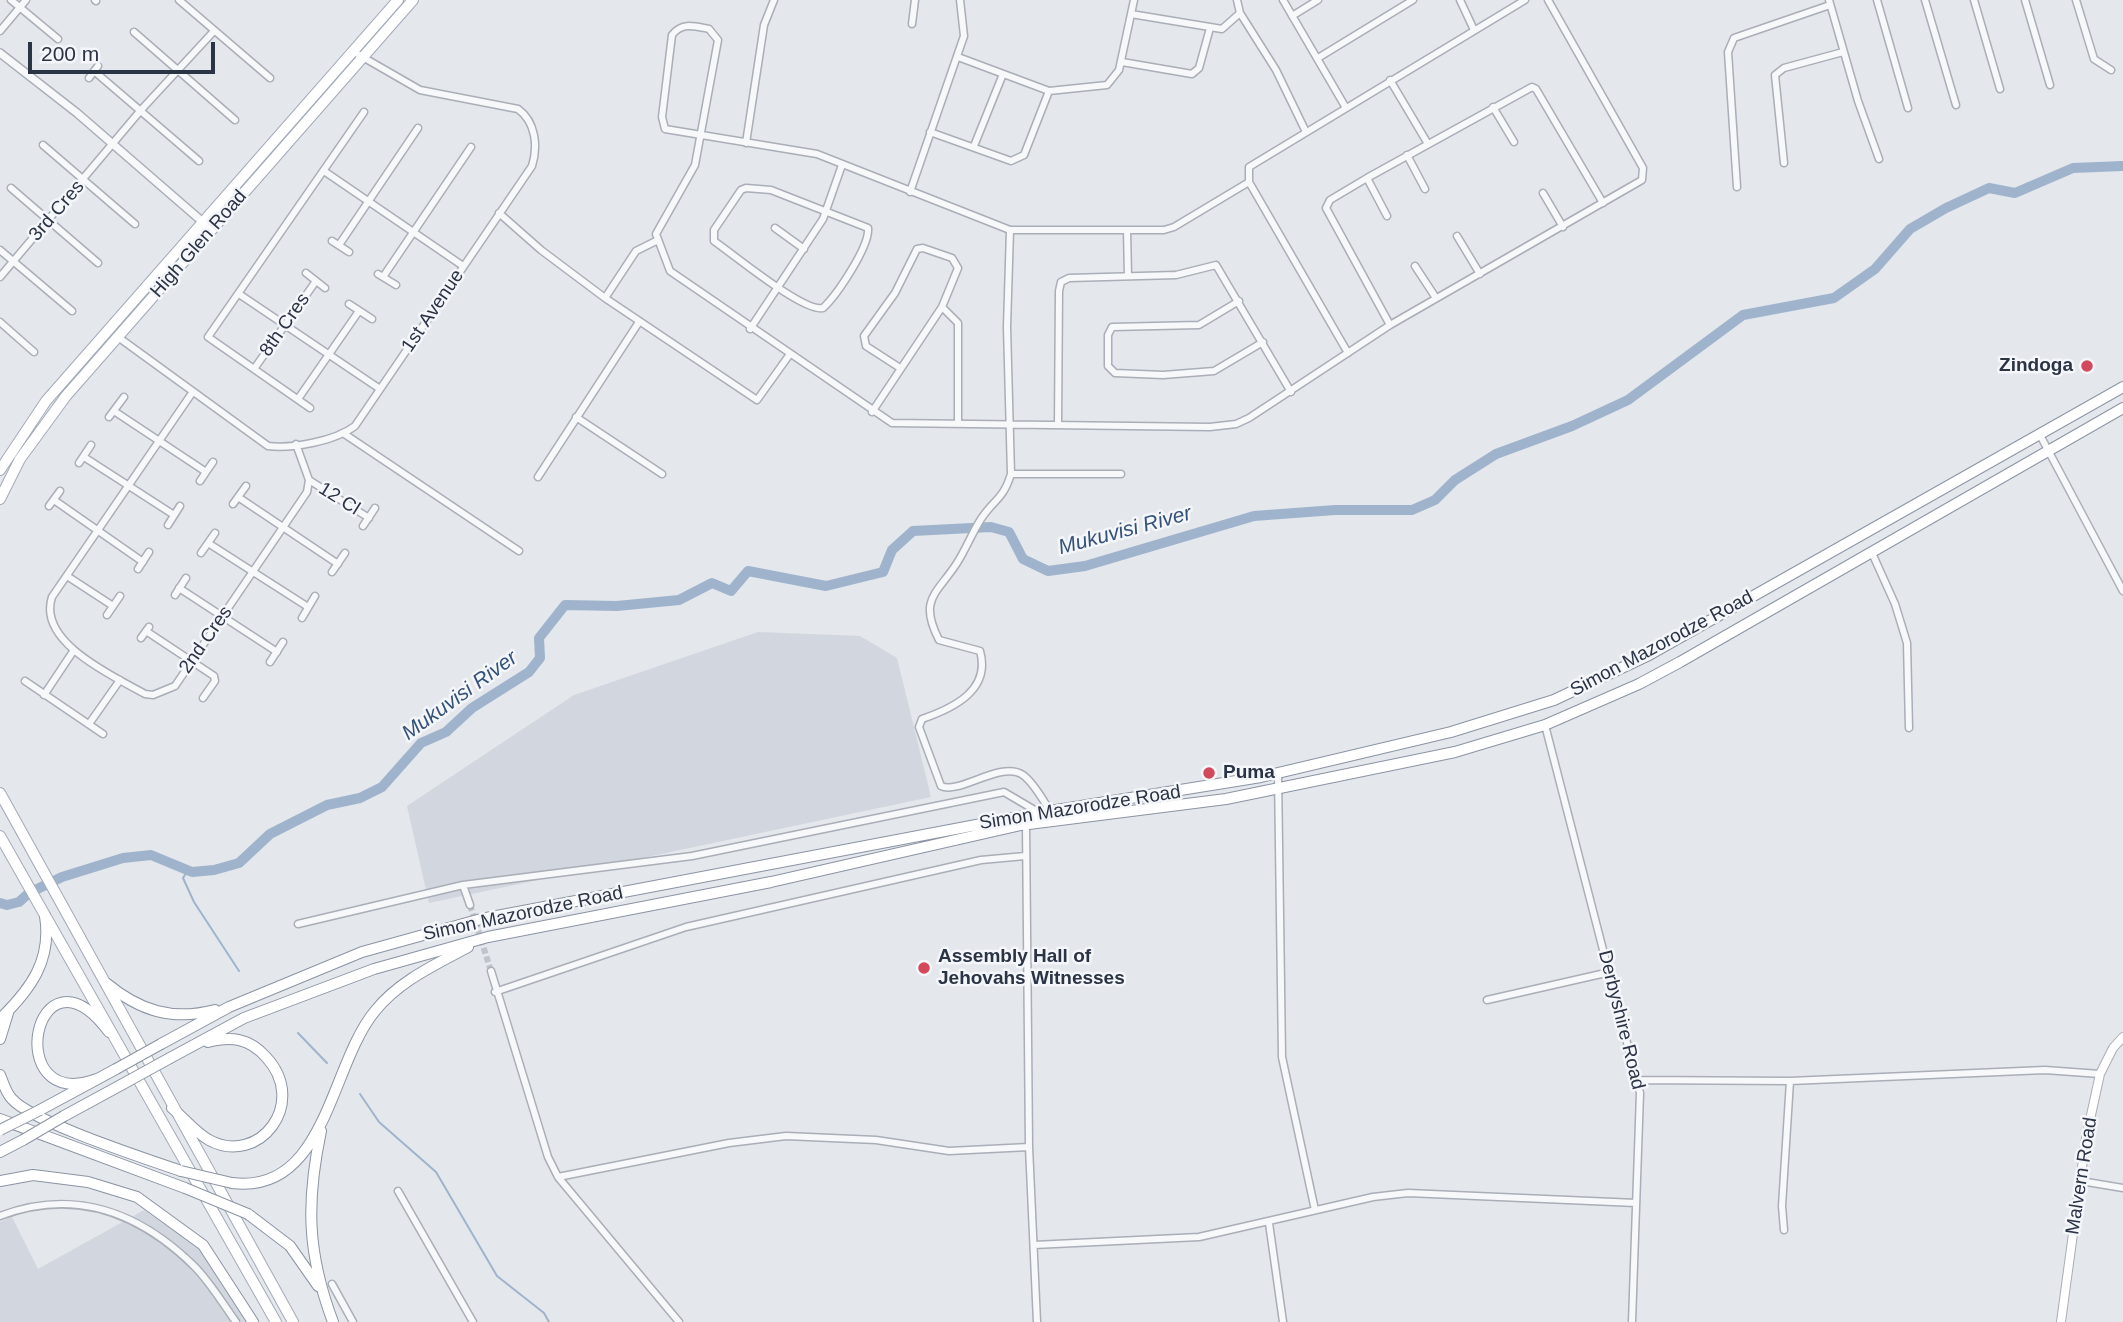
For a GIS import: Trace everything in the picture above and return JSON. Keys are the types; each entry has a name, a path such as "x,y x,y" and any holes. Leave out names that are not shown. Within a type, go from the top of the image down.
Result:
{"main road":[{"name":"High Glen Road","path":"0,470 47,401 208,226 357,55 398,0"},
{"name":"High Glen Road","path":"357,55 414,0"},
{"name":"High Glen Road","path":"0,499 20,458 48,418 208,226"},
{"name":"Simon Mazorodze Road","path":"0,1130 229,1007 362,952 481,919 1045,812 1141,799 1278,774 1451,732 1583,688 1649,655 2123,387"},
{"name":"Simon Mazorodze Road","path":"0,1152 244,1018 374,969 488,937 771,882 1026,824 1139,812 1278,788 1455,752 1545,725 1639,684 2123,408"},
{"path":"0,793 37,865 293,1322"},
{"path":"0,836 276,1322"},
{"path":"0,1019 33,984 42,967 48,934 45,916"},
{"path":"0,1074 12,1099 24,1108 64,1127 206,1180 250,1186 285,1173 304,1154 323,1120 352,1045 376,1010 416,975 488,937"},
{"path":"106,984 140,1007 158,1013 179,1016 229,1007"},
{"path":"34,1012 49,1004 75,1004 97,1016 109,1032"},
{"path":"0,1039 10,1010"},
{"path":"172,1108 210,1141 236,1146 252,1142 271,1128 283,1105 283,1082 275,1066 256,1046 230,1037 192,1046"},
{"name":"Malvern Road","path":"2061,1322 2086,1138 2100,1074 2113,1048 2123,1037"},
{"path":"42,1083 73,1085 97,1079"},
{"path":"0,1119 248,1214 290,1246 321,1289"},
{"path":"323,1120 309,1205 310,1235 321,1289 333,1322"},
{"path":"0,1181 33,1175 88,1182 137,1197 203,1245 253,1322"}],"street":[{"path":"11,0 58,39"},
{"path":"0,30 26,0"},
{"path":"179,0 270,79"},
{"path":"746,143 764,25 774,0"},
{"path":"912,24 915,0"},
{"path":"910,192 958,57 965,24 960,0"},
{"path":"958,57 1049,91 1108,85 1115,78 1122,62 1134,0"},
{"path":"1237,0 1240,13 1276,69 1306,132"},
{"path":"1283,0 1346,108"},
{"path":"1292,16 1318,0"},
{"path":"1318,58 1413,0"},
{"path":"1460,0 1474,30"},
{"path":"1348,353 1249,182 1248,171 1252,163 1525,0"},
{"path":"1249,182 1174,227 1127,230 1010,230 807,151 701,137 669,131 663,127 672,35 679,27 686,25 709,29 718,40 701,137 695,165 657,229 656,241 670,271 750,329 891,423 1223,426 1249,418 1390,325 1639,184 1643,177 1643,168 1548,0"},
{"path":"1877,0 1908,108"},
{"path":"1925,0 1956,105"},
{"path":"1974,0 2000,89"},
{"path":"2025,0 2050,85"},
{"path":"2076,0 2094,59 2111,70"},
{"path":"1737,187 1728,52 1734,37 1829,3 1880,159"},
{"path":"1131,14 1210,28 1226,27 1240,13"},
{"path":"1122,62 1192,74 1199,68 1210,28"},
{"name":"3rd Cres","path":"0,277 85,180 141,110 214,31"},
{"path":"134,32 235,120"},
{"path":"1784,163 1775,75 1784,68 1843,52"},
{"path":"0,53 114,144 208,226"},
{"name":"1st Avenue","path":"344,433 355,426 535,157 533,129 524,113 513,107 480,104 420,90 357,55"},
{"path":"89,78 96,68 199,161"},
{"path":"974,146 1003,74"},
{"path":"1391,79 1428,144"},
{"path":"1390,325 1326,208 1330,200 1407,155 1527,87 1536,89 1603,203"},
{"path":"930,132 1011,161 1018,160 1024,155 1049,91"},
{"path":"1493,107 1514,142"},
{"path":"310,408 208,337 364,112"},
{"path":"349,251 336,243 369,201 418,128"},
{"path":"43,145 135,224"},
{"path":"396,285 381,275 414,232 471,147"},
{"path":"1407,155 1425,189"},
{"path":"750,329 780,288 826,211 842,165"},
{"path":"324,171 463,267"},
{"path":"1367,178 1387,216"},
{"path":"11,188 98,263"},
{"path":"746,188 771,190 826,211 868,228 869,234 858,259 827,306 820,309 780,288 714,241 714,230 741,190 746,188"},
{"path":"1543,193 1563,227"},
{"path":"499,213 541,250 639,322 757,400 790,354"},
{"path":"775,228 804,249"},
{"path":"1010,230 1008,426 1011,474 1003,496 982,516 956,564 933,593 929,613 939,640 980,651 984,665 974,692 942,712 922,719 919,727 941,786 952,788 972,779 1013,772 1023,775 1045,812"},
{"path":"1127,230 1128,276"},
{"path":"1457,236 1479,274"},
{"path":"606,298 636,251 656,241"},
{"path":"872,412 942,307 958,268 957,262 920,248 895,293 864,336 866,346 900,368"},
{"path":"0,250 72,311"},
{"path":"1058,425 1061,282 1069,278 1176,275 1214,265 1239,301 1291,392"},
{"path":"1415,266 1436,298"},
{"path":"306,273 325,288"},
{"name":"8th Cres","path":"254,369 316,281"},
{"path":"239,294 380,389"},
{"path":"1239,301 1199,325 1112,327 1108,335 1108,366 1115,373 1202,373 1224,366 1262,342"},
{"path":"349,303 372,319"},
{"path":"942,307 958,323 958,424"},
{"path":"298,399 359,311"},
{"path":"0,322 34,352"},
{"path":"538,477 639,322"},
{"path":"118,337 268,446 296,444 344,433 519,551"},
{"name":"2nd Cres","path":"192,393 52,597 49,608 50,622 74,650 145,694 153,695 175,686 307,492 309,480"},
{"path":"124,397 111,414 205,472"},
{"path":"576,417 662,474"},
{"path":"2040,435 2123,591"},
{"path":"296,444 309,480"},
{"path":"91,445 81,460 174,515"},
{"path":"200,481 213,461"},
{"path":"1011,474 1121,474"},
{"name":"12 Cl","path":"309,480 369,518"},
{"path":"233,504 246,486"},
{"path":"60,491 52,503 143,562"},
{"path":"238,497 338,564"},
{"path":"168,525 180,506"},
{"path":"363,526 375,508"},
{"path":"201,553 215,533"},
{"path":"208,543 308,607"},
{"path":"138,569 149,552"},
{"path":"332,572 345,553"},
{"path":"1872,553 1895,604 1907,643 1909,728"},
{"path":"67,576 113,606"},
{"path":"186,578 177,592 223,617 276,652"},
{"path":"107,615 120,596"},
{"path":"302,618 315,596"},
{"path":"141,638 147,629 215,678 203,698"},
{"path":"270,662 283,642"},
{"path":"44,695 74,650"},
{"path":"89,724 120,680"},
{"path":"25,681 103,734"},
{"name":"Derbyshire Road","path":"1545,725 1638,1080 1640,1114 1632,1322"},
{"path":"1278,774 1282,1065 1315,1210"},
{"path":"298,924 463,885 692,856 1004,792 1045,812"},
{"path":"1026,824 1029,1147 1037,1322"},
{"path":"495,992 686,927 981,860 1025,856"},
{"path":"463,885 470,905"},
{"path":"491,971 495,992 548,1157 558,1177 679,1322"},
{"path":"1487,1000 1610,972"},
{"path":"1638,1080 1790,1081 2045,1070 2100,1074"},
{"path":"1784,1230 1782,1206 1790,1081"},
{"path":"558,1177 729,1143 786,1136 876,1140 949,1151 1029,1147"},
{"path":"2081,1181 2123,1188"},
{"path":"398,1191 473,1322"},
{"path":"1034,1245 1199,1237 1269,1223 1315,1210 1408,1193 1636,1203"},
{"path":"0,1216 38,1206 74,1204 106,1209 151,1231 195,1267 236,1322"},
{"path":"1269,1223 1283,1322"},
{"path":"332,1283 353,1322"}],"shaded area":[{"path":"758,632 860,636 897,658 931,797 429,903 407,806 574,695"},
{"path":"144,1210 204,1252 247,1322 0,1322 0,1222 12,1217 38,1269"}],"waterway":[{"name":"Mukuvisi River","path":"0,903 7,905 19,902 29,893 62,877 123,858 151,855 192,872 214,870 239,863 270,834 327,805 360,798 382,787 421,743 446,732 472,708 529,672 540,658 539,638 565,605 617,606 679,600 712,583 731,591 748,571 826,586 883,572 892,550 913,531 991,527 1009,532 1023,559 1048,571 1085,566 1254,516 1335,510 1412,510 1435,500 1455,480 1496,454 1572,426 1628,400 1743,315 1834,298 1875,269 1910,229 1946,208 1989,188 2015,193 2073,168 2123,166"},
{"path":"188,870 183,878 194,902 239,971"},
{"path":"298,1033 327,1063"},
{"path":"360,1094 379,1122 436,1172 497,1276 544,1313 549,1322"}],"tunnel":[{"path":"470,905 491,971"}],"place":[{"name":"Zindoga","path":"2087,366"},
{"name":"Puma","path":"1209,773"},
{"name":"Assembly Hall of Jehovahs Witnesses","path":"924,968"}]}
